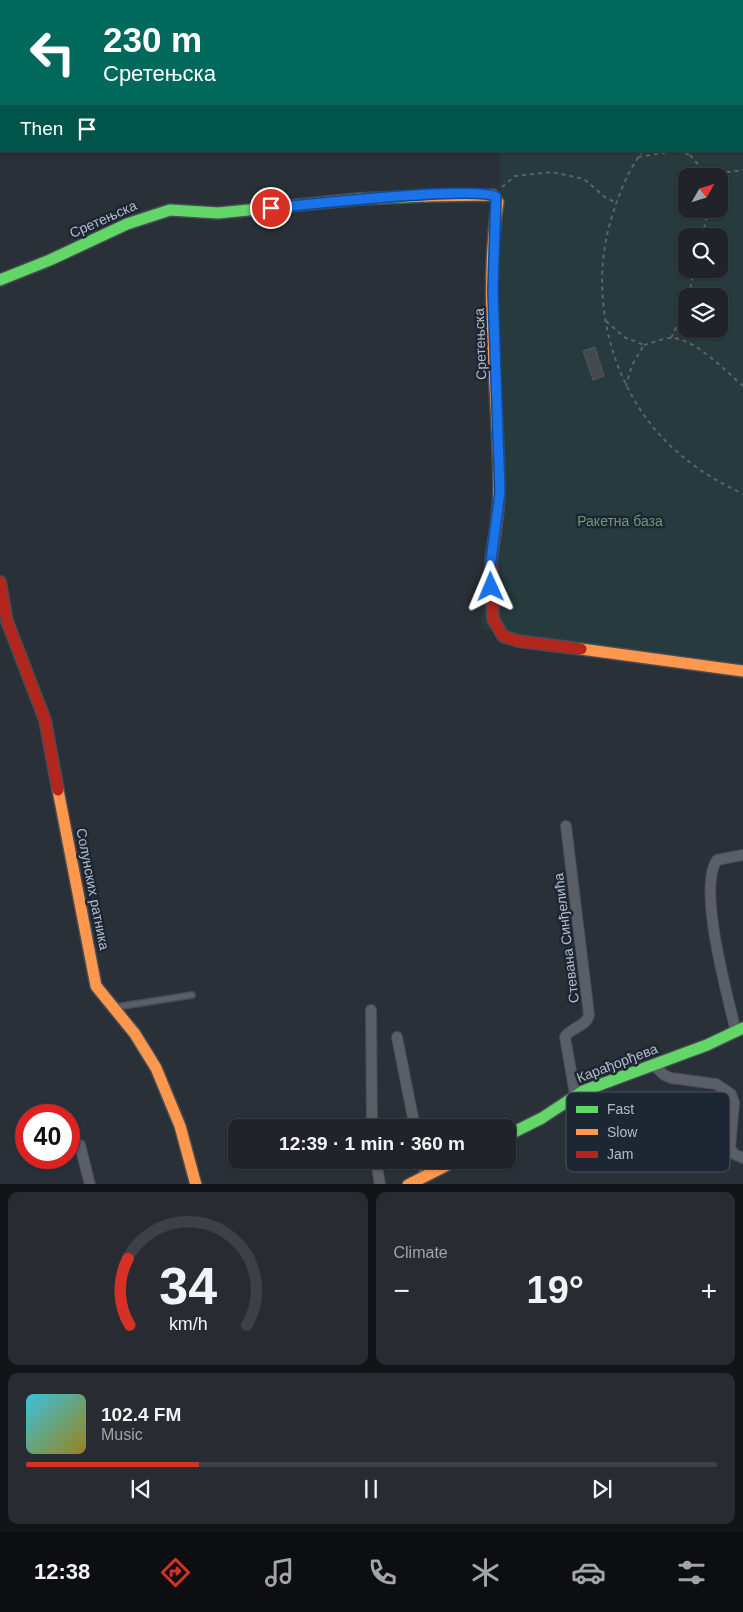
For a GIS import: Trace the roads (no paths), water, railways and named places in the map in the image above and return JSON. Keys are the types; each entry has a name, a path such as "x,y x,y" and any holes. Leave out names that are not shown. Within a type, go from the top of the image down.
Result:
{"street":[{"name":"Сретењска","path":"0,280 50,260 127,224 170,210 218,213 359,198 493,195 498,202 494,227 493,291 500,492 490,568 493,619 503,636 518,641 743,671"},
{"name":"Солунских ратника","path":"0,582 7,621 45,720 96,986 133,1031 159,1074 191,1157 196,1184"},
{"name":"Стевана Синђелића","path":"566,826 589,1015 586,1022 570,1030 565,1037 575,1092"},
{"path":"739,1030 712,921 711,878 712,870 717,860 743,855"},
{"path":"371,1010 372,1119"},
{"name":"Карађорђева","path":"580,1092 654,1065 739,1030"},
{"path":"397,1037 413,1119"},
{"path":"654,1065 670,1078 716,1084 728,1092"},
{"path":"730,1093 734,1103 730,1148 734,1154 743,1158"},
{"name":"Карађорђева","path":"516,1131 542,1118 566,1101"},
{"path":"80,1144 90,1184"},
{"path":"378,1169 380,1184"},
{"path":"424,1169 425,1176"},
{"path":"408,1184 439,1169"}],"lane":[{"path":"113,1008 192,995"}],"park label":[{"name":"Ракетна база","path":"620,521"}]}
